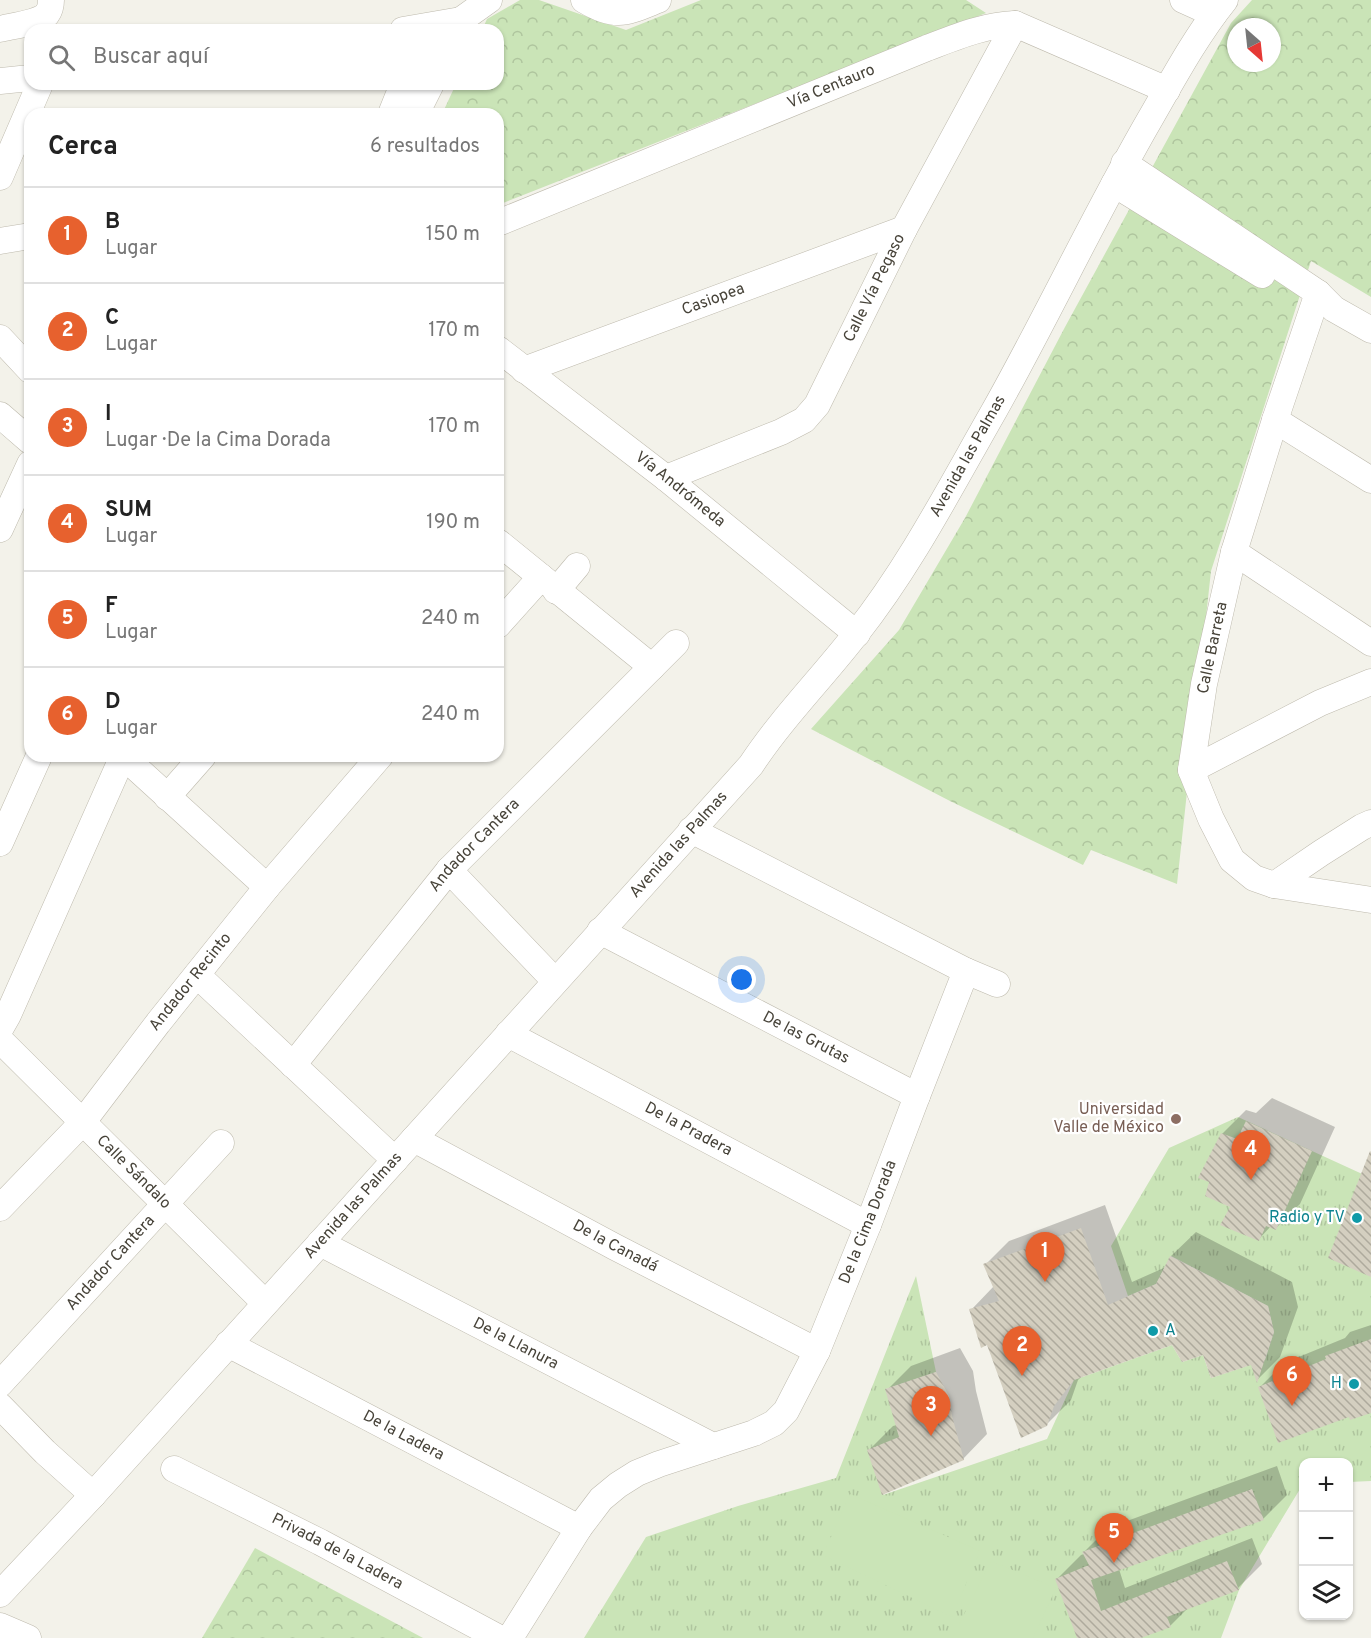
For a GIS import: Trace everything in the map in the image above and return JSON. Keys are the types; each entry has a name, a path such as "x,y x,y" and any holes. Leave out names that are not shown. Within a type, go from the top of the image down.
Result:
{"street":[{"path":"0,28 44,17 50,8 51,0"},
{"path":"460,24 489,0"},
{"path":"584,0 600,9 615,13 634,10 658,0"},
{"path":"1183,0 1219,7"},
{"name":"Avenida las Palmas","path":"0,1594 93,1495 751,765 766,742 857,634 906,564 996,408 1119,174 1167,90 1219,7"},
{"path":"1016,24 1167,90"},
{"name":"Vía Centauro","path":"504,221 927,48 980,29 1016,24"},
{"name":"Calle Vía Pegaso","path":"666,478 781,432 804,420 810,413 822,394 904,229 1016,24"},
{"path":"0,81 24,79"},
{"path":"30,108 37,90"},
{"path":"393,108 401,90"},
{"path":"419,108 428,90"},
{"path":"0,177 24,121"},
{"path":"1119,174 1322,303 1371,330"},
{"name":"Casiopea","path":"524,370 904,229"},
{"path":"0,241 24,237"},
{"name":"Calle Barreta","path":"1191,770 1204,684 1234,552 1275,420 1322,303"},
{"path":"0,338 24,364"},
{"name":"Vía Andrómeda","path":"504,354 666,478 857,634"},
{"path":"0,415 24,436"},
{"path":"1275,420 1371,480"},
{"path":"0,529 24,477"},
{"path":"504,547 652,668"},
{"path":"1234,552 1371,644"},
{"path":"504,620 549,584 577,566"},
{"name":"Andador Cantera","path":"293,1065 449,870 676,644"},
{"path":"1371,682 1320,703 1191,770 1211,819 1232,860 1254,878 1274,885 1371,900"},
{"path":"0,843 36,762"},
{"path":"0,1029 120,762"},
{"path":"129,762 267,887"},
{"path":"167,797 197,762"},
{"name":"Andador Recinto","path":"0,1208 82,1122 196,975 369,762"},
{"path":"1274,885 1371,823"},
{"path":"691,830 966,971 997,984"},
{"path":"449,870 555,981"},
{"name":"De las Grutas","path":"600,931 917,1095"},
{"name":"De la Cima Dorada","path":"510,1638 579,1528 601,1500 618,1485 637,1473 754,1433 774,1423 786,1411 817,1351 966,971"},
{"path":"196,975 395,1160"},
{"name":"De la Pradera","path":"508,1034 868,1225"},
{"name":"Calle Sándalo","path":"0,1040 265,1303"},
{"name":"De la Canadá","path":"414,1139 615,1247 817,1351"},
{"name":"Andador Cantera","path":"0,1384 221,1143"},
{"name":"De la Llanura","path":"320,1243 712,1446"},
{"name":"De la Ladera","path":"228,1344 579,1528"},
{"path":"0,1406 45,1452 93,1495"},
{"name":"Privada de la Ladera","path":"174,1469 320,1542 499,1638"},
{"path":"0,1626 28,1638"}],"green space":[{"path":"520,0 539,0 626,30 701,0 966,0 986,13 504,203 504,108 445,108 453,90 504,90 504,24 485,24 487,19"},
{"path":"1252,0 1371,0 1371,297 1311,261 1211,571 1177,884 1091,850 1083,865 950,801 811,729 899,630 965,518 1065,327 1227,30 1227,72 1281,72 1281,18 1236,18"},
{"path":"1238,1117 1371,1178 1371,1481 1353,1482 1353,1458 1299,1458 1299,1491 1239,1590 1221,1638 584,1638 646,1537 738,1506 836,1478 916,1276 936,1372 886,1389 940,1403 883,1495 1047,1439 1074,1380 1172,1345 1182,1362 1203,1355 1211,1378 1265,1360 1274,1332 1268,1306 1171,1256 1156,1284 1128,1296 1111,1246 1169,1148"},
{"path":"850,1494 980,1551 952,1617 823,1555"},
{"path":"255,1548 423,1638 202,1638"},
{"path":"991,1561 1056,1588 1033,1638 952,1638"}],"building":[{"path":"1246,1121 1312,1151 1276,1230 1266,1226 1259,1241 1220,1225 1230,1207 1205,1196 1209,1182 1198,1178 1221,1133 1237,1139"},
{"name":"Radio y TV","path":"1371,1152 1371,1277 1328,1258"},
{"path":"1081,1228 1108,1305 1156,1284 1170,1256 1268,1306 1274,1332 1257,1383 1251,1365 1211,1378 1203,1355 1182,1362 1172,1345 1074,1380 1054,1406 1047,1426 1021,1438 987,1345 981,1348 969,1309 999,1301 983,1264"},
{"path":"1371,1339 1371,1413 1350,1420 1349,1417 1278,1443 1258,1387 1326,1359 1325,1356"},
{"path":"936,1372 949,1396 964,1460 882,1495 867,1450 899,1437 885,1389"},
{"path":"1252,1489 1264,1520 1091,1580 1101,1611 1227,1561 1239,1590 1167,1617 1171,1627 1141,1638 1077,1638 1055,1579 1089,1565 1082,1552"}],"place":[{"name":"Universidad Valle de México","path":"1176,1119"},
{"name":"SUM","path":"1251,1180"},
{"name":"Radio y TV","path":"1357,1218"},
{"name":"B","path":"1045,1282"},
{"name":"A","path":"1153,1331"},
{"name":"C","path":"1022,1376"},
{"name":"H","path":"1354,1384"},
{"name":"D","path":"1292,1406"},
{"name":"I","path":"931,1436"},
{"name":"F","path":"1114,1563"}]}
